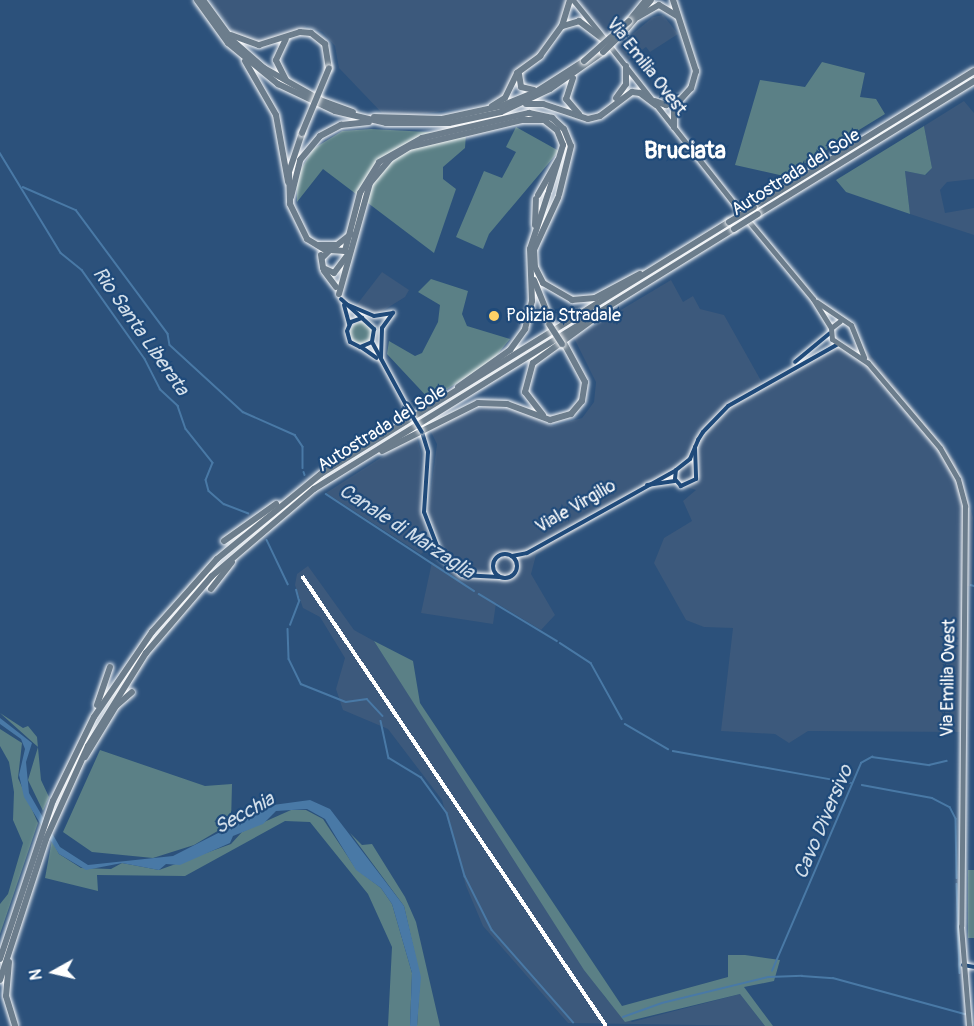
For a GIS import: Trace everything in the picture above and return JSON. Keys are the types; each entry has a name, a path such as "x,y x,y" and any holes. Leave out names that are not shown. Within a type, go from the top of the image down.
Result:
{"highway":[{"path":"197,0 239,53 276,115 290,204 335,285"},
{"path":"203,0 226,31 253,60 290,86 336,107 387,119 442,119 483,111 540,89 586,64"},
{"path":"483,111 505,98 523,69 540,56 562,26 572,0"},
{"path":"630,23 646,0"},
{"path":"638,17 651,0"},
{"path":"673,0 696,67 686,94 673,111 674,127"},
{"path":"626,66 626,84 619,96 599,114 588,116 572,109 566,95 569,82 630,23 662,5 674,12 681,23"},
{"path":"562,26 579,21 607,42"},
{"path":"226,31 259,45 294,33 304,32 321,39 329,53 329,68 302,133 288,182"},
{"path":"290,86 276,60 284,41 294,33"},
{"path":"239,53 304,98 376,121"},
{"path":"519,106 586,64"},
{"path":"523,69 518,79 521,87 540,89"},
{"name":"Autostrada del Sole","path":"0,980 53,801 75,753 125,668 164,617 217,559 290,496 654,268 974,72"},
{"name":"Autostrada del Sole","path":"0,959 35,861 78,764 146,653 242,546 351,466 974,81"},
{"path":"290,204 300,160 320,136 348,123 376,121 449,123 519,106 543,104 592,119 632,92 640,93 656,105"},
{"path":"650,98 666,105 686,94"},
{"path":"310,241 327,251 345,251 354,228 368,176 399,147 529,113 552,117 569,138 569,163 558,196 534,249 536,289 550,323"},
{"path":"340,297 370,183 390,159 409,147 537,119 557,130 563,142 561,157 536,228"},
{"path":"452,394 518,340 530,317 537,197 561,157"},
{"path":"310,241 337,245 354,228"},
{"path":"310,241 322,258 323,268 334,272 352,250"},
{"path":"534,249 543,283 572,300 595,298 654,268"},
{"path":"322,258 327,251"},
{"path":"339,252 344,260"},
{"path":"351,466 478,403 507,404 550,420 571,414 582,401 585,382 550,323 531,278"},
{"path":"563,344 580,374 583,392 572,411 549,417 527,399 525,383 529,369 546,350 610,305"},
{"path":"224,541 290,496"},
{"path":"211,589 242,546"},
{"path":"75,753 105,687 110,667"},
{"path":"78,764 116,706 132,692"},
{"path":"0,947 17,907"},
{"path":"15,1026 6,982 18,924"}],"main road":[{"name":"Via Emilia Ovest","path":"572,0 739,210"},
{"path":"750,223 813,299 841,344 868,363"},
{"path":"813,299 840,321 851,325 853,337 868,363"},
{"path":"831,331 840,321"},
{"path":"841,344 853,337"},
{"name":"Via Emilia Ovest","path":"868,363 949,462 965,506 963,965 969,1026"}],"street":[{"path":"334,272 335,285 349,325 348,340 381,362"},
{"path":"340,297 373,326 372,342 381,362 422,432 428,452 423,495 427,526 448,565 466,576 482,578 512,577 517,566 512,556 500,555 482,578"},
{"path":"340,297 374,316 393,313 382,328 381,362"},
{"path":"349,325 362,318"},
{"path":"695,447 694,468 697,476 691,485 676,481 676,470 684,465 695,447 728,405 777,374 831,331"},
{"path":"360,347 372,342"},
{"path":"777,374 841,344"},
{"path":"684,465 694,468"},
{"name":"Viale Virgilio","path":"512,556 527,553 641,487 676,470"},
{"name":"Viale Virgilio","path":"641,487 676,481"},
{"name":"Viale Virgilio","path":"517,566 527,553"},
{"path":"492,565 499,578"},
{"path":"963,965 974,967"}],"shaded area":[{"path":"210,0 567,0 568,5 538,56 504,95 481,106 412,115 382,113 339,68 335,46 323,32 307,26 267,42 251,41 234,33"},
{"path":"578,0 640,0 606,35"},
{"path":"663,15 678,34 650,52 646,47 627,61 617,47 653,17"},
{"path":"964,101 974,113 974,179 947,182 940,190 945,213 974,208 974,235 910,214 905,171 926,175 932,168 924,126"},
{"path":"382,272 409,290 405,297 379,313 355,307"},
{"path":"671,280 683,302 693,296 700,309 724,315 764,386 835,347 860,342 955,461 973,517 972,587 964,585 961,732 808,731 789,743 775,734 721,731 733,628 704,627 686,620 654,563 664,538 692,521 683,501 696,490 672,482 652,485 536,555 531,574 555,615 541,630 496,603 493,624 421,613 432,562 443,569 448,559 428,512 437,444 429,428 488,405 514,410 553,426 582,418 594,402 596,382 574,338"},
{"path":"416,435 421,453 420,511 430,546 421,554 326,493"},
{"path":"308,566 354,630 374,641 605,997 632,1022 740,994 765,1026 568,1023 483,926 466,886 442,800 388,729 343,710 336,689 345,658 320,617 303,608 295,585 297,574"},
{"path":"0,718 32,743 26,762 29,793 60,847 88,865 173,856 273,805 310,800 330,809 404,906 421,977 417,1026 410,1026 412,973 392,904 381,888 356,870 325,819 307,809 276,811 263,824 233,836 230,843 180,865 166,864 159,870 122,863 86,870 59,854 24,797 19,775 25,749 21,739 0,724"}],"green space":[{"path":"822,62 865,73 860,97 876,99 885,114 784,176 735,165 760,80 805,87"},
{"path":"924,126 932,168 925,175 905,171 910,214 846,192 836,180"},
{"path":"516,127 559,151 489,234 483,249 456,237 484,171 502,178 516,152 506,147"},
{"path":"371,129 466,134 465,148 443,167 443,179 456,189 434,253 323,169 297,202 297,176 313,149 342,131"},
{"path":"431,279 468,291 462,314 467,326 510,339 492,361 430,400 387,354 389,341 415,356 422,353 438,322 440,305 418,292"},
{"path":"361,322 369,325 372,333 369,341 361,344 353,341 350,333 353,325"},
{"path":"374,641 413,661 420,703 622,1006 728,977 728,955 745,955 780,960 774,981 744,987 773,1026 765,1026 740,994 625,1022 584,970"},
{"path":"0,713 23,728 28,726 37,737 38,747"},
{"path":"0,729 22,743 18,778 38,823 0,934 0,904 8,894 23,843 13,820 14,792 9,762 0,746"},
{"path":"38,747 41,780 49,797 43,811 28,780"},
{"path":"100,750 205,786 232,784 231,823 194,845 153,858 92,852 63,832"},
{"path":"291,810 306,810 323,819 356,869 381,888 392,904 412,973 410,1026 388,1026 392,947 368,894 310,822 285,821 185,876 97,875 98,891 45,878 52,840 59,854 81,868 111,869 122,863 159,870 231,844 242,832"},
{"path":"350,833 362,845 372,844 405,897 416,922 440,1026 417,1026 420,977 404,906"},
{"path":"968,870 974,870 974,938 968,938"}],"waterway":[{"name":"Rio Santa Liberata","path":"0,153 61,253 82,270 145,359 160,389 178,406 186,429 213,463 206,480 209,491 224,504 248,513"},
{"name":"Canale di Marzaglia","path":"23,187 76,210 168,334 170,345 243,412 295,435 303,447 303,468"},
{"name":"Canale di Marzaglia","path":"326,494 474,591"},
{"name":"Rio Santa Liberata","path":"267,540 288,584"},
{"name":"Rio Santa Liberata","path":"290,625 299,601 296,590"},
{"name":"Canale di Marzaglia","path":"479,594 557,641"},
{"name":"Rio Santa Liberata","path":"288,629 289,659 301,684 346,702 367,699 383,716"},
{"name":"Canale di Marzaglia","path":"560,643 591,663 622,719"},
{"name":"Rio Santa Liberata","path":"381,721 389,758 421,777 447,813 465,876 492,930 573,1022"},
{"name":"Canale di Marzaglia","path":"625,724 668,749"},
{"name":"Canale di Marzaglia","path":"673,751 851,783"},
{"name":"Cavo Diversivo","path":"772,971 861,763 872,757 929,765 947,761"},
{"name":"Canale di Marzaglia","path":"862,785 932,798 950,807 956,819 957,878"},
{"name":"Canale di Marzaglia","path":"957,884 960,973"},
{"path":"623,1017 662,1003 769,977 802,976 833,978 965,1014"}],"railway":[{"path":"302,576 606,1026"}],"place":[{"name":"Polizia Stradale","path":"494,316"}],"district":[{"name":"Bruciata","path":"685,151"}],"water label":[{"name":"Secchia","path":"244,813"}]}
